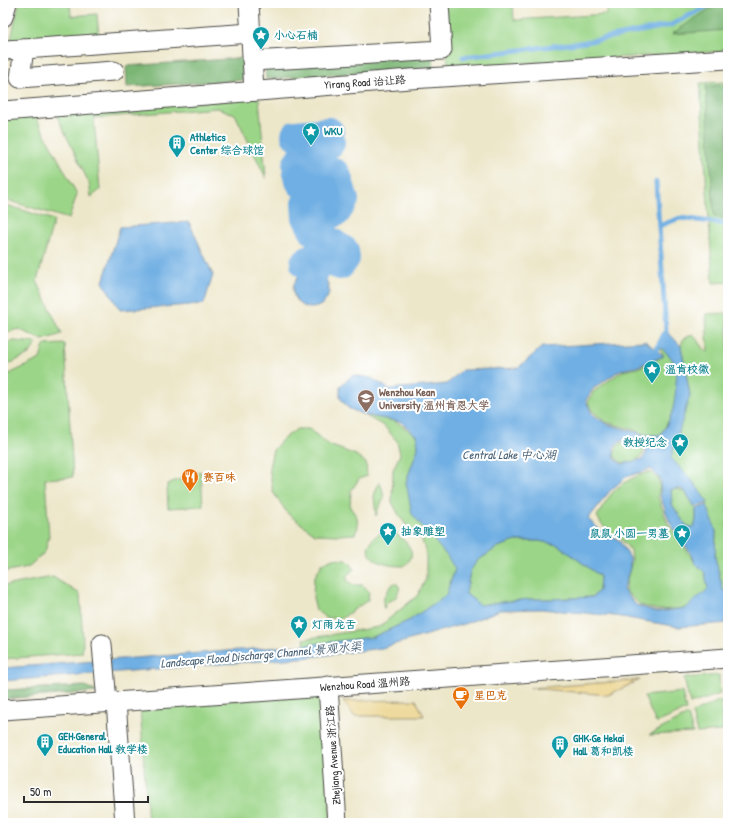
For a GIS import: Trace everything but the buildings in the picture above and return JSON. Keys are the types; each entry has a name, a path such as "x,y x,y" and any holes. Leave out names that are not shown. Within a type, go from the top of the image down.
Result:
{"street":[{"path":"3,17 7,3"},
{"path":"249,3 254,91"},
{"path":"252,62 442,50 439,3"},
{"path":"3,50 251,33"},
{"path":"24,49 20,78 114,71"},
{"name":"Yirang Road 诒让路","path":"3,111 410,79 728,59"},
{"path":"102,644 125,823"},
{"name":"Wenzhou Road 温州路","path":"3,710 728,658"},
{"name":"Zhejiang Avenue 浙江路","path":"328,686 337,823"}],"green space":[{"path":"19,3 70,3 71,16 97,14 99,37 10,44"},
{"path":"444,3 513,3 514,20 607,14 606,3 728,3 728,51 448,68"},
{"path":"718,3 728,3 728,30 672,34"},
{"path":"433,55 434,68 266,79 265,66"},
{"path":"242,58 243,80 127,87 126,66"},
{"path":"728,82 728,282 713,283 700,83"},
{"path":"728,85 728,219 714,217 706,86"},
{"path":"259,98 266,178 235,114 217,108 94,118 100,190 91,197 89,183 55,112"},
{"path":"34,114 77,194 69,219 3,199 3,115"},
{"path":"3,204 54,220 37,281 62,334 43,340 18,329 3,334"},
{"path":"728,313 728,592 723,590 715,557 716,531 707,505 708,503 670,458 690,395 681,346 683,339 693,334 704,350 708,352 706,314"},
{"path":"14,341 37,343 29,354 3,367 3,344"},
{"path":"65,344 73,477 45,479 49,536 45,552 28,567 3,572 3,377 40,359 44,345"},
{"path":"658,346 670,356 673,361 677,378 677,390 673,410 660,435 646,435 606,422 593,412 588,403 593,392 622,371 638,368 664,356"},
{"path":"364,415 395,421 417,436 418,448 406,482 455,569 446,595 410,620 373,637 305,645 304,639 379,627 417,596 426,579 426,553 421,537 409,529 392,502 393,470 400,454 397,441 384,426"},
{"path":"297,429 309,429 329,445 356,455 366,463 367,476 359,479 351,491 350,507 357,517 358,527 355,534 315,534 288,514 273,492 269,467 273,450 283,439"},
{"path":"630,440 639,443 644,448 643,455 632,462 621,462 614,455 616,448 621,443"},
{"path":"201,471 203,506 168,508 167,484"},
{"path":"649,472 658,478 660,485 658,497 668,524 695,563 705,573 708,589 699,599 686,608 658,610 640,605 625,591 632,560 631,551 620,538 602,525 597,516 609,497 617,488 633,478"},
{"path":"379,482 384,499 376,516 374,496"},
{"path":"678,489 686,493 696,509 695,527 687,526 672,504 671,490"},
{"path":"393,532 406,543 411,552 409,561 404,566 392,565 375,560 370,554 368,548 372,540 377,535"},
{"path":"516,541 539,541 558,545 600,576 599,590 593,597 531,599 480,605 466,594 470,571 477,561 498,547"},
{"path":"333,559 348,561 354,569 346,576 349,582 354,585 363,585 369,591 368,600 342,618 326,618 316,610 313,598 314,578 322,564"},
{"path":"53,577 80,594 83,642 82,653 3,659 3,586"},
{"path":"394,583 400,588 396,597 386,603 384,609 383,601 385,595"},
{"path":"719,675 720,694 690,704 684,678"},
{"path":"85,686 97,692 3,699 3,690"},
{"path":"682,692 686,710 656,723 644,696"},
{"path":"323,694 331,823 148,823 140,707"},
{"path":"721,700 723,731 697,733 692,713"},
{"path":"688,715 693,733 649,735"}],"sand":[{"path":"640,680 608,695 530,688"},
{"path":"416,700 424,716 354,716 343,701"}],"water":[{"path":"189,222 213,275 204,304 120,310 103,282 120,227"},
{"path":"315,272 324,277 328,283 328,297 324,303 315,308 307,308 298,303 294,297 293,286 298,277 304,273"},
{"name":"Central Lake 中心湖","path":"666,330 681,346 690,395 671,458 695,484 708,503 695,507 686,493 680,488 671,490 672,504 687,526 694,527 696,520 696,509 707,505 716,531 715,557 723,590 728,592 728,623 679,627 615,616 541,609 500,610 467,623 382,648 311,657 3,681 3,668 305,645 373,637 410,620 446,595 455,569 447,556 412,514 406,482 418,448 417,436 401,422 364,415 348,408 340,398 340,386 353,375 371,378 389,389 447,384 462,370 518,368 542,347 645,341 664,356 636,367 620,370 593,389 586,400 592,414 607,424 646,435 660,435 671,417 675,398 677,374 671,359 666,352 658,346","holes":["627,438 645,444 646,453 643,459 622,464 615,459 614,448 617,444","651,469 661,480 660,496 670,523 692,555 695,563 705,573 708,589 686,608 657,612 636,605 623,590 630,568 630,558 619,540 599,529 588,519 610,491 626,477","516,541 539,541 558,545 600,576 599,590 593,597 531,599 480,605 466,594 470,571 477,561 498,547"]}],"waterway":[{"path":"463,57 586,42 671,25 713,3"},
{"path":"296,135 329,132 330,143 323,144 306,151 297,165 298,176 301,183 314,182 318,176 327,169 336,174 344,200 336,212 331,213 322,210 317,204 311,202 306,204 307,217 314,231 344,251 345,258 340,265 315,256 305,263 314,272"},
{"path":"656,182 666,330 656,350"},
{"path":"659,226 680,218 728,224"}],"place":[{"name":"小心石楠","path":"261,50"},
{"name":"WKU","path":"311,146"},
{"name":"Athletics Center 综合球馆","path":"177,158"},
{"name":"温肯校徽","path":"652,384"},
{"name":"Wenzhou Kean University 温州肯恩大学","path":"366,413"},
{"name":"教授纪念","path":"680,457"},
{"name":"赛百味","path":"190,492"},
{"name":"抽象雕塑","path":"388,546"},
{"name":"鼠鼠 小圆一男墓","path":"682,548"},
{"name":"灯雨龙舌","path":"299,639"},
{"name":"星巴克","path":"461,710"},
{"name":"GEH·General Education Hall 教学楼","path":"45,757"},
{"name":"GHK·Ge Hekai Hall 葛和凯楼","path":"560,759"}],"water label":[{"name":"Landscape Flood Discharge Channel 景观水渠","path":"261,655"}]}
